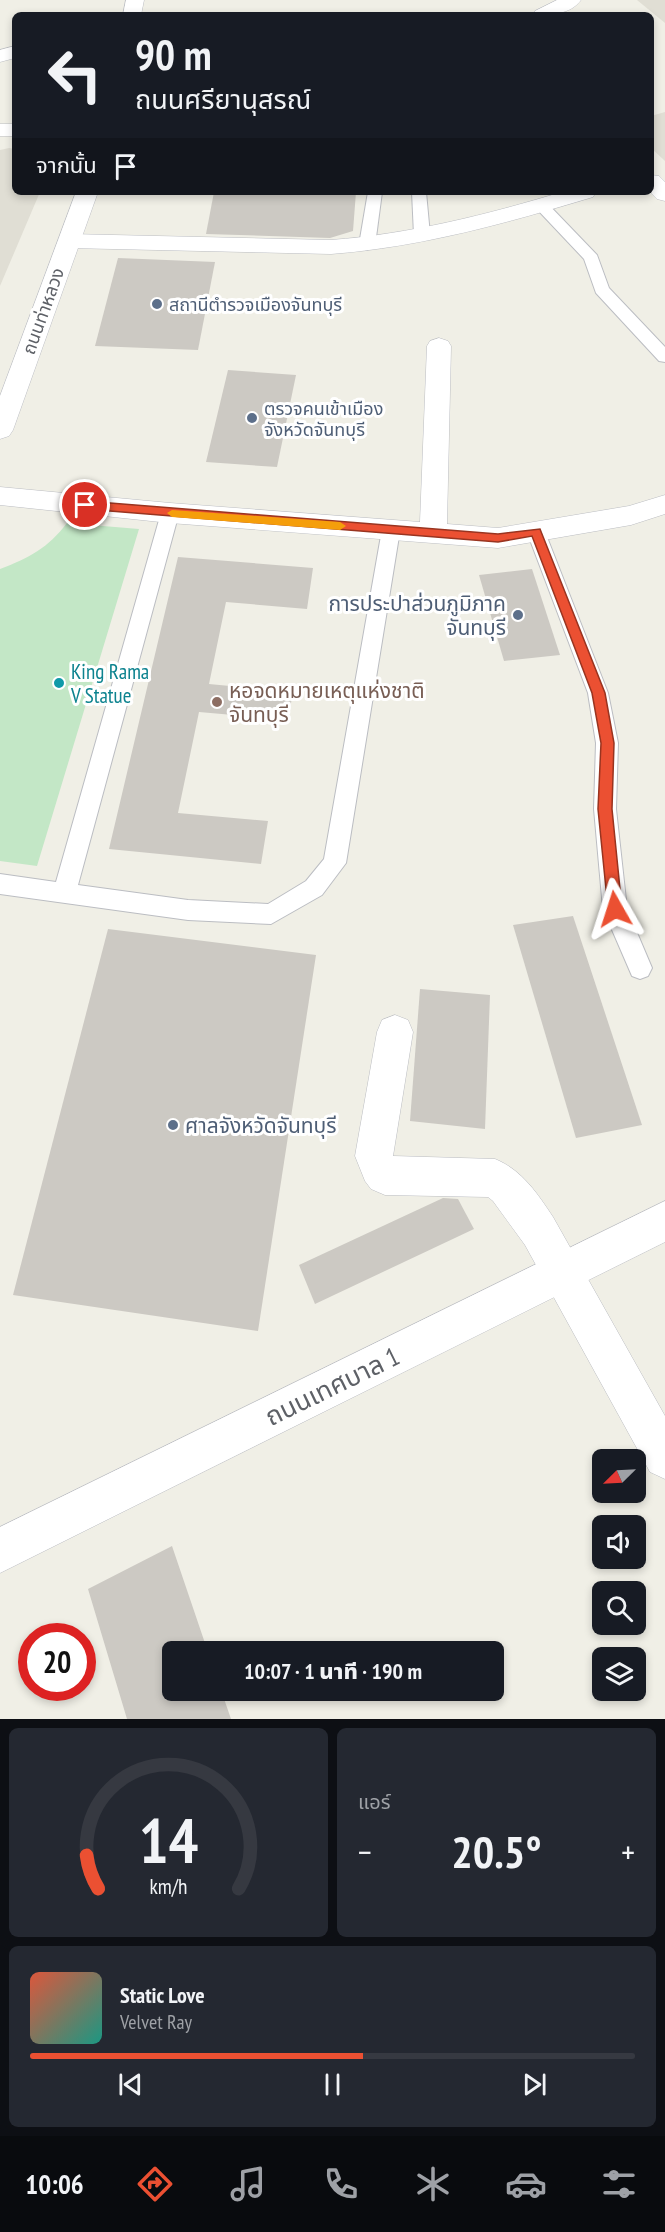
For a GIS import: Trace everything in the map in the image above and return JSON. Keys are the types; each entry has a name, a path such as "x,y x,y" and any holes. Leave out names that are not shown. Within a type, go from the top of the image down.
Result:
{"street":[{"path":"548,12 572,0"},
{"path":"654,184 665,194"},
{"name":"ถนนท่าหลวง","path":"0,430 86,195"},
{"path":"69,241 331,247 367,245 422,235 575,195"},
{"path":"433,533 439,346"},
{"path":"0,496 170,513 498,538 631,515 665,504"},
{"path":"395,1032 374,1156 378,1168 385,1176 495,1178 507,1185 561,1272 665,1457"},
{"name":"ถนนเทศบาล 1","path":"0,1551 665,1221"}],"lane":[{"path":"367,245 375,195"},
{"path":"419,195 422,235"},
{"path":"541,205 591,258 602,290 665,357"},
{"path":"64,893 170,513"},
{"path":"0,884 188,910 271,914 314,888 335,863 391,530"},
{"path":"536,532 598,693 607,743 605,809 615,909 640,968"}],"shaded area":[{"path":"637,0 665,0 665,23"},
{"path":"665,112 665,161 654,151 654,115"},
{"path":"12,148 12,195 39,195 0,286 0,150"}],"green space":[{"path":"67,523 139,529 37,866 0,861 0,569 37,551 53,539"}],"building":[{"path":"213,195 356,195 353,231 330,238 206,234"},
{"name":"สถานีตำรวจเมืองจันทบุรี","path":"118,258 215,262 198,350 95,346"},
{"name":"ตรวจคนเข้าเมือง จังหวัดจันทบุรี","path":"228,370 296,375 277,467 206,462"},
{"name":"หอจดหมายเหตุแห่งชาติ จันทบุรี","path":"178,557 313,568 307,609 226,602 209,684 293,692 288,720 199,712 178,813 268,821 261,864 109,849"},
{"name":"การประปาส่วนภูมิภาค จันทบุรี","path":"532,569 560,655 504,661 479,575"},
{"path":"573,916 642,1125 576,1138 513,925"},
{"name":"ศาลจังหวัดจันทบุรี","path":"108,929 316,955 258,1331 13,1295"},
{"path":"420,989 490,995 485,1129 410,1121"},
{"path":"443,1198 458,1199 474,1229 315,1304 299,1265"},
{"path":"172,1546 204,1641 162,1641 162,1701 225,1701 231,1719 127,1719 88,1589"}],"slow traffic":[{"path":"172,513 340,526"}],"place":[{"name":"สถานีตำรวจเมืองจันทบุรี","path":"157,304"},
{"name":"ตรวจคนเข้าเมือง จังหวัดจันทบุรี","path":"252,418"},
{"name":"การประปาส่วนภูมิภาค จันทบุรี","path":"518,615"},
{"name":"King Rama V Statue","path":"59,683"},
{"name":"หอจดหมายเหตุแห่งชาติ จันทบุรี","path":"217,702"},
{"name":"ศาลจังหวัดจันทบุรี","path":"173,1125"}],"route":[{"path":"85,505 498,538 536,532 598,693 607,743 605,809 615,909"}]}
